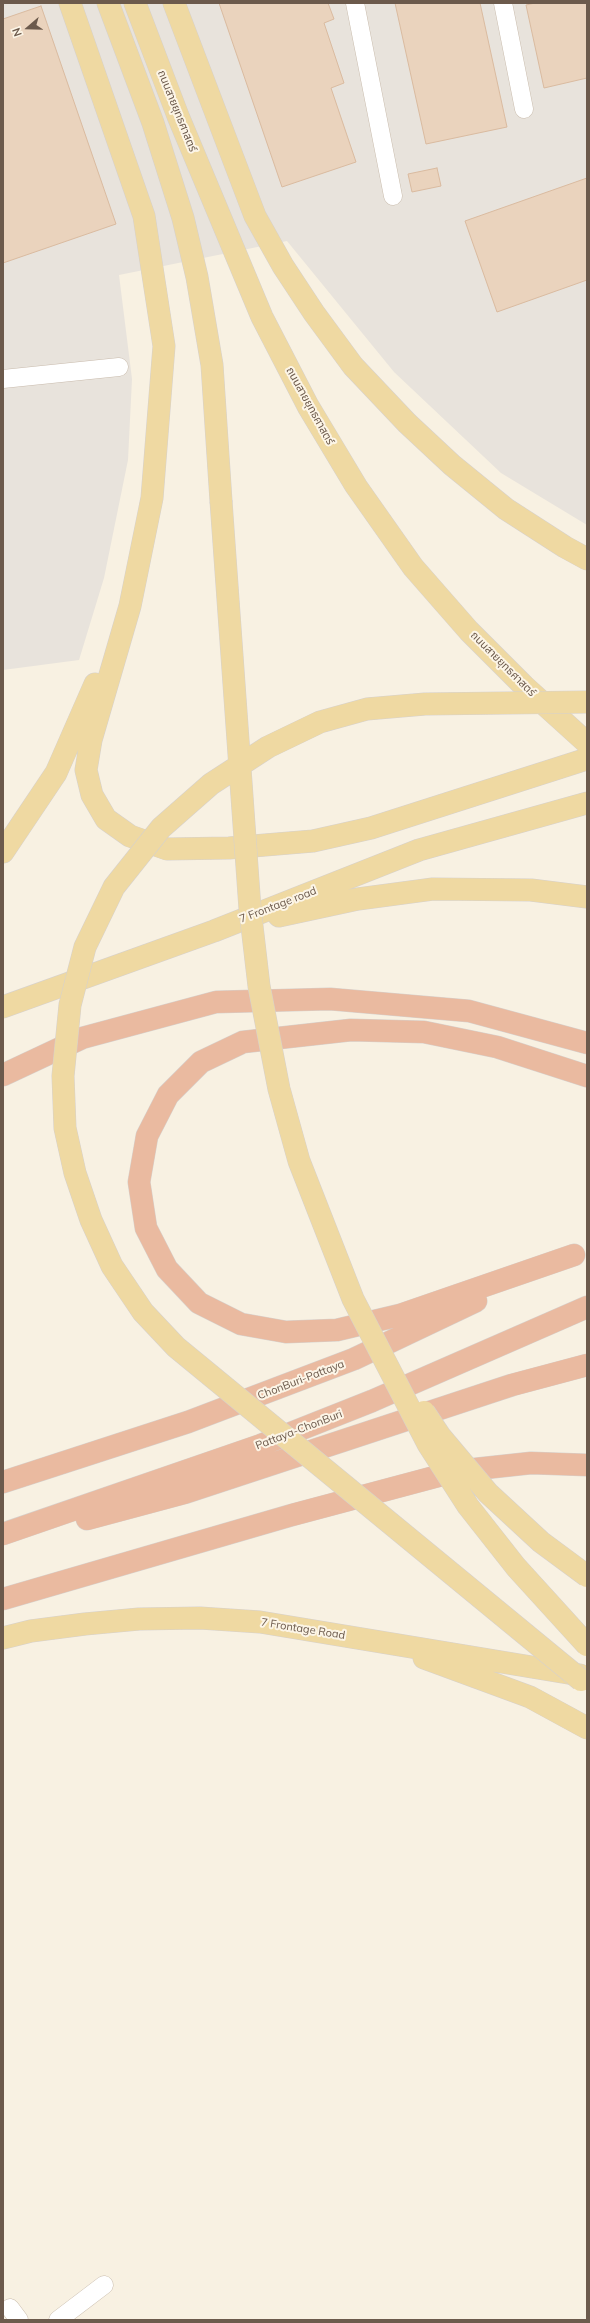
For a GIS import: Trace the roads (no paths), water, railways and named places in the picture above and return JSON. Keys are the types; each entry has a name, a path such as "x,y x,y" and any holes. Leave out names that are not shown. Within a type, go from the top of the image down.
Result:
{"highway":[{"path":"3,1075 82,1038 216,1002 330,999 469,1011 587,1043"},
{"path":"580,1251 400,1315 337,1330 286,1332 241,1324 200,1303 167,1269 146,1228 139,1182 147,1136 168,1094 202,1062 243,1042 351,1030 424,1032 497,1047 587,1076"},
{"name":"ChonBuri-Pattaya","path":"3,1482 188,1422 354,1359 580,1251"},
{"name":"Pattaya-ChonBuri","path":"3,1534 268,1442 366,1403 587,1307"},
{"path":"3,1542 184,1493 518,1383 587,1365"},
{"path":"3,1599 292,1515 458,1471 531,1462 587,1465"}],"main road":[{"path":"70,3 144,216 164,346 152,498 130,606 91,740 86,770 92,795 106,819 130,836 167,849 229,848 313,841 371,828 587,759"},
{"path":"108,3 153,123 182,218 197,277 212,365 250,909 258,986 279,1089 299,1161 354,1300 428,1444 468,1506 516,1567 587,1645"},
{"name":"ถนนสายยุทธศาสตร์","path":"135,3 178,116 262,317 308,406 356,486 413,567 469,631 524,686 587,743"},
{"path":"174,3 255,216 283,266 314,313 353,366 407,423 452,465 506,509 587,560"},
{"path":"3,852 56,773 130,606"},
{"path":"587,702 425,704 367,709 320,722 268,747 211,784 161,828 114,887 85,947 70,1005 63,1076 65,1128 75,1173 91,1220 112,1266 143,1312 176,1347 587,1685"},
{"name":"7 Frontage road","path":"3,1007 214,931 419,850 556,810 587,803"},
{"path":"214,931 358,899 433,889 531,890 587,897"},
{"path":"354,1300 440,1436 488,1493 541,1542 587,1576"},
{"name":"7 Frontage Road","path":"3,1638 31,1631 139,1618 200,1618 260,1622 382,1642 530,1698 587,1728"},
{"path":"382,1642 587,1676"}],"street":[{"path":"356,3 393,196"},
{"path":"503,3 524,109"},
{"path":"3,380 119,367"},
{"path":"58,2320 104,2284"}]}
